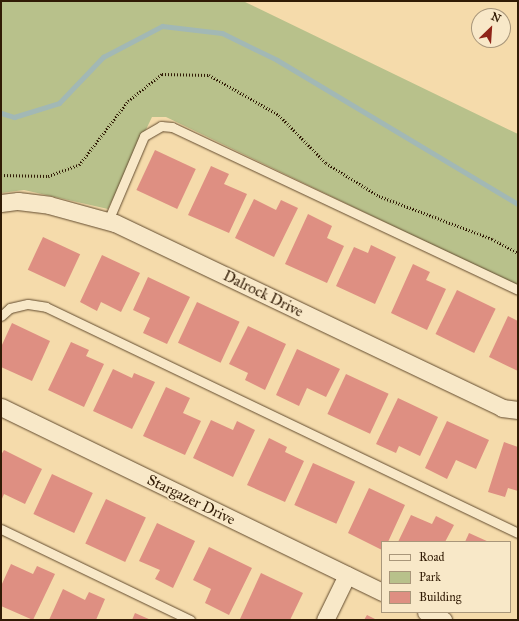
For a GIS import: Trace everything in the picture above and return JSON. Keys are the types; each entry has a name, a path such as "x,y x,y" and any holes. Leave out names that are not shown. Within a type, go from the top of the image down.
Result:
{"street":[{"name":"Dalrock Drive","path":"1,203 18,201 49,205 108,221 502,408 518,410"},
{"name":"Stargazer Drive","path":"1,407 381,592"},
{"path":"325,620 347,575"},
{"path":"428,613 443,620"}],"lane":[{"path":"108,221 144,136 161,126 172,127 518,290"},
{"path":"1,316 10,308 28,304 46,307 503,528 518,533"},
{"path":"1,529 190,620"}],"green space":[{"path":"1,1 243,1 518,134 518,286 166,117 152,117 108,209 24,190 1,193"}],"building":[{"path":"155,150 196,169 177,209 136,190"},
{"path":"211,166 229,174 224,184 247,194 229,233 188,215"},
{"path":"254,199 276,210 281,200 298,208 274,257 235,238"},
{"path":"308,214 332,226 327,238 344,246 327,283 285,264"},
{"path":"43,237 80,254 65,287 28,270"},
{"path":"371,245 396,257 375,304 336,286 354,247 368,253"},
{"path":"102,255 140,273 121,312 101,302 97,311 80,302"},
{"path":"413,264 430,272 426,280 446,289 427,330 391,313"},
{"path":"148,277 190,297 167,344 143,333 150,318 133,310"},
{"path":"457,290 496,309 474,353 436,334"},
{"path":"197,302 240,322 221,363 178,343"},
{"path":"508,316 518,321 518,371 489,357"},
{"path":"12,323 50,341 32,381 1,367 1,347"},
{"path":"248,326 286,344 265,390 245,380 248,373 229,364"},
{"path":"71,342 89,350 86,356 104,364 84,407 48,390"},
{"path":"297,349 340,369 326,397 307,388 299,406 276,395"},
{"path":"113,369 132,378 134,373 155,382 132,429 93,411"},
{"path":"346,374 389,394 370,434 327,414"},
{"path":"166,387 190,398 183,413 201,421 185,455 143,436"},
{"path":"398,398 438,417 420,456 399,446 396,453 376,444"},
{"path":"211,420 233,430 237,421 255,430 233,477 193,458"},
{"path":"447,421 489,440 476,469 456,460 447,479 425,468"},
{"path":"269,438 287,447 285,452 304,461 285,502 247,485"},
{"path":"504,442 518,447 518,491 508,488 505,497 488,492"},
{"path":"4,450 42,469 25,504 4,494 1,501 1,455"},
{"path":"313,463 355,482 336,524 294,505"},
{"path":"52,474 93,493 74,533 33,514"},
{"path":"369,488 405,505 388,541 381,541 381,550 348,533"},
{"path":"106,499 146,518 125,562 85,543"},
{"path":"411,515 432,524 436,516 454,525 446,541 398,541"},
{"path":"157,523 195,541 173,588 155,579 160,570 139,561"},
{"path":"469,533 487,541 465,541"},
{"path":"209,547 252,568 229,615 205,603 211,589 193,580"},
{"path":"11,564 33,574 37,566 55,574 33,620 1,606 1,586"},
{"path":"261,573 303,593 290,620 240,619"},
{"path":"63,589 85,600 89,592 105,599 96,620 49,620"},
{"path":"135,613 151,620 132,620"},
{"path":"367,615 377,620 364,620"}],"waterway":[{"path":"1,113 14,117 59,103 103,57 162,26 222,33 277,60 518,204"}]}
